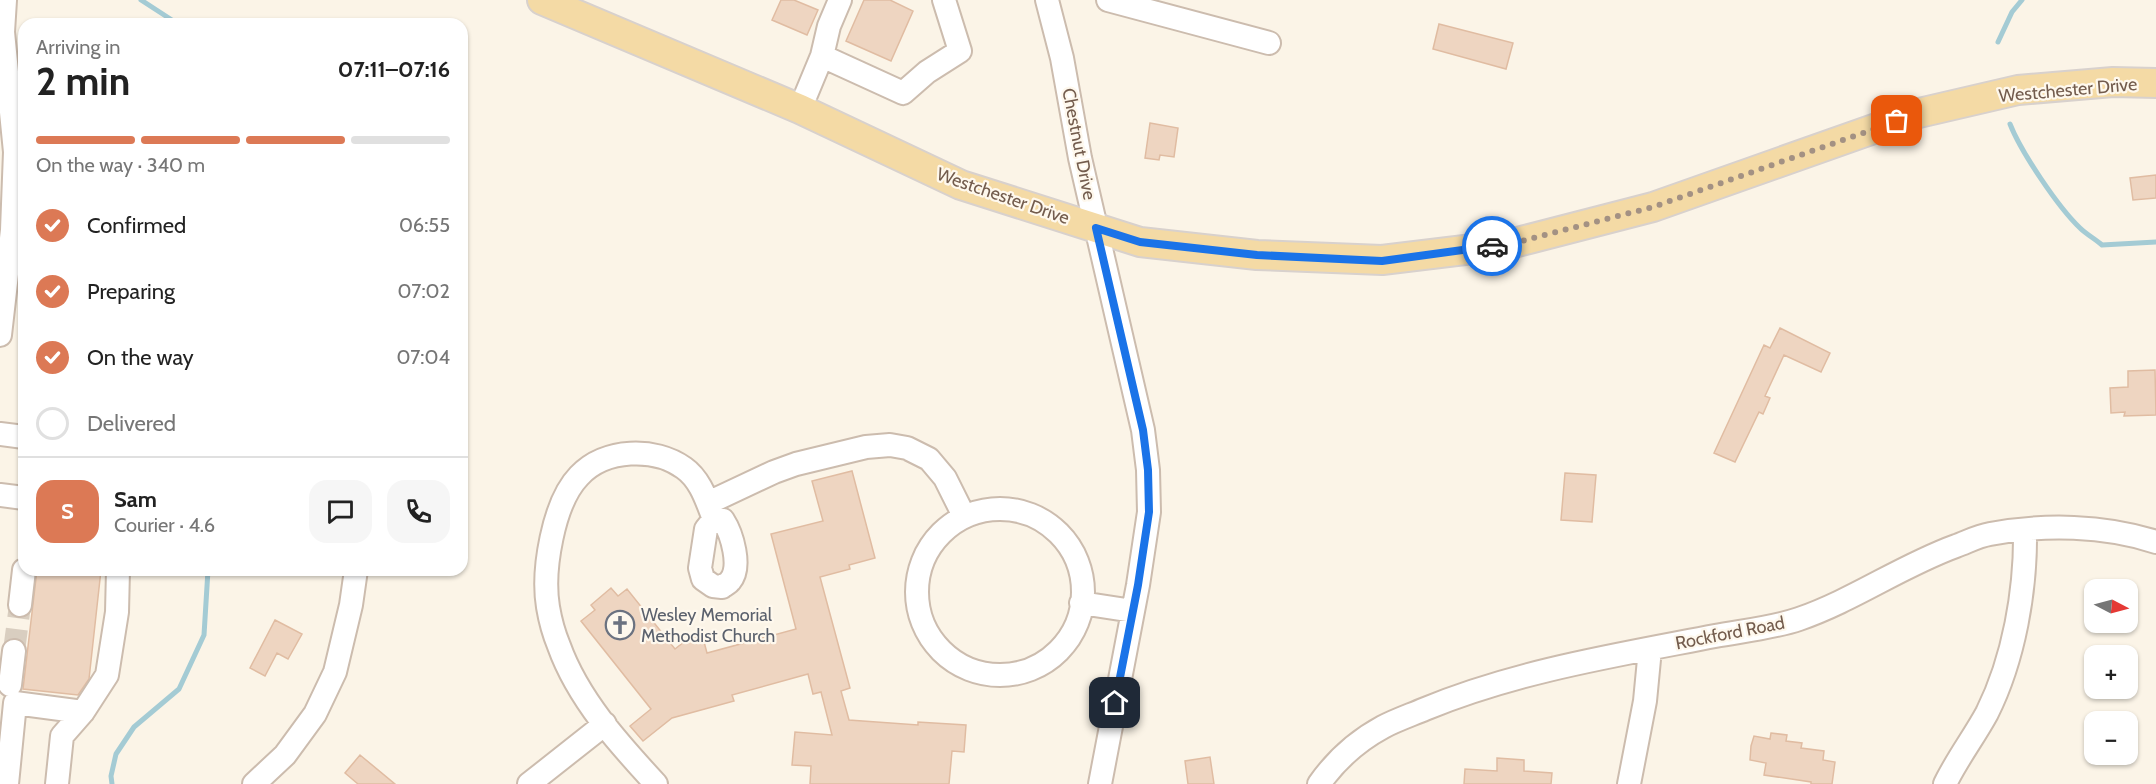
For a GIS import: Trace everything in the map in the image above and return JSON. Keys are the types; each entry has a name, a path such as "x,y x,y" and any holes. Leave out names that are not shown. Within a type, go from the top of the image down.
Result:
{"main road":[{"name":"Westchester Drive","path":"542,0 591,10 961,185 1140,242 1257,255 1382,261 1506,245 1653,207 1919,113 2018,90 2113,82 2156,83"}],"street":[{"path":"0,335 2,302 10,261 17,103 3,32 5,0"},
{"path":"800,109 822,56 829,26 840,0"},
{"path":"822,56 903,93 927,72 960,51 944,0"},
{"name":"Chestnut Drive","path":"1047,0 1062,58 1080,158 1143,430 1148,470 1149,512 1133,611 1100,784"},
{"path":"1108,0 1269,43"},
{"path":"0,434 18,436"},
{"path":"656,784 605,724 571,674 558,646 548,606 548,567 555,526 566,496 579,476 598,462 628,454 659,455 686,469 702,489 711,511 774,472 796,464 866,447 890,445 907,448 929,459 945,478 964,516"},
{"path":"0,495 18,497"},
{"path":"989,508 1016,509 1041,519 1061,535 1076,557 1083,583 1081,603 1081,609 1071,634 1054,654 1032,668 1004,675 985,674 966,668 951,658 931,638 920,612 916,595 925,556 941,533 964,516 989,508"},
{"name":"Rockford Road","path":"1319,784 1329,770 1354,746 1383,726 1465,693 1524,676 1797,620 1832,607 1925,557 1988,534 2064,527 2090,528 2156,542"},
{"path":"1945,784 1987,712 2007,662 2023,586 2025,530"},
{"path":"20,605 23,576"},
{"path":"57,784 62,736 83,712 107,675 117,612 118,576"},
{"path":"254,784 285,755 315,714 335,672 351,605 355,576"},
{"path":"1081,603 1133,611"},
{"path":"1629,784 1645,701 1650,649"},
{"path":"7,784 8,690 14,651"},
{"path":"8,690 83,712"},
{"path":"529,784 605,724"}],"building":[{"path":"781,0 794,0 818,10 807,35 772,20"},
{"path":"864,0 890,0 913,11 891,61 846,41"},
{"path":"1439,24 1513,43 1506,69 1433,49"},
{"path":"1150,123 1178,128 1174,157 1160,155 1159,160 1145,158"},
{"path":"2156,175 2156,198 2133,200 2130,178"},
{"path":"1780,328 1830,353 1821,372 1784,355 1765,396 1770,398 1763,414 1759,412 1735,462 1714,453 1764,345 1770,348"},
{"path":"2155,370 2156,415 2124,416 2125,412 2111,413 2110,388 2128,387 2128,371"},
{"name":"Wesley Memorial Methodist Church","path":"852,471 875,558 849,565 850,569 820,577 850,688 841,691 849,720 918,725 918,722 966,725 964,752 952,751 949,784 810,784 811,766 792,765 795,732 832,735 821,692 813,694 808,674 732,695 734,701 672,718 643,741 630,726 651,709 581,621 595,610 591,605 611,588 618,596 627,589 675,649 690,637 703,638 707,653 796,629 771,534 823,521 812,481"},
{"path":"1565,473 1596,475 1592,522 1561,520"},
{"path":"36,576 100,576 89,679 78,695 23,689"},
{"path":"275,620 302,634 288,659 277,653 265,676 250,668"},
{"path":"1771,733 1787,735 1786,741 1802,743 1801,748 1824,751 1823,760 1835,762 1832,784 1811,784 1811,782 1764,775 1766,763 1750,760 1751,746 1754,736 1770,739"},
{"path":"360,755 395,784 358,784 345,773"},
{"path":"1210,757 1214,784 1188,784 1185,761"},
{"path":"1497,758 1524,760 1524,771 1552,773 1551,784 1464,784 1465,769 1497,771"}],"waterway":[{"path":"141,0 169,18"},
{"path":"1998,42 2012,12 2022,0"},
{"path":"2010,124 2022,149 2041,179 2061,207 2085,232 2102,245 2156,242"},
{"path":"112,784 111,776 116,754 134,727 179,689 204,635 208,576"}],"tunnel":[{"path":"14,651 20,605"}],"way so far":[{"path":"1492,246 1506,245 1653,207 1897,121"}],"place":[{"name":"Wesley Memorial Methodist Church","path":"620,625"}],"route":[{"path":"1115,703 1138,585 1149,512 1148,470 1143,430 1096,228 1140,242 1257,255 1382,261 1492,246"}]}
